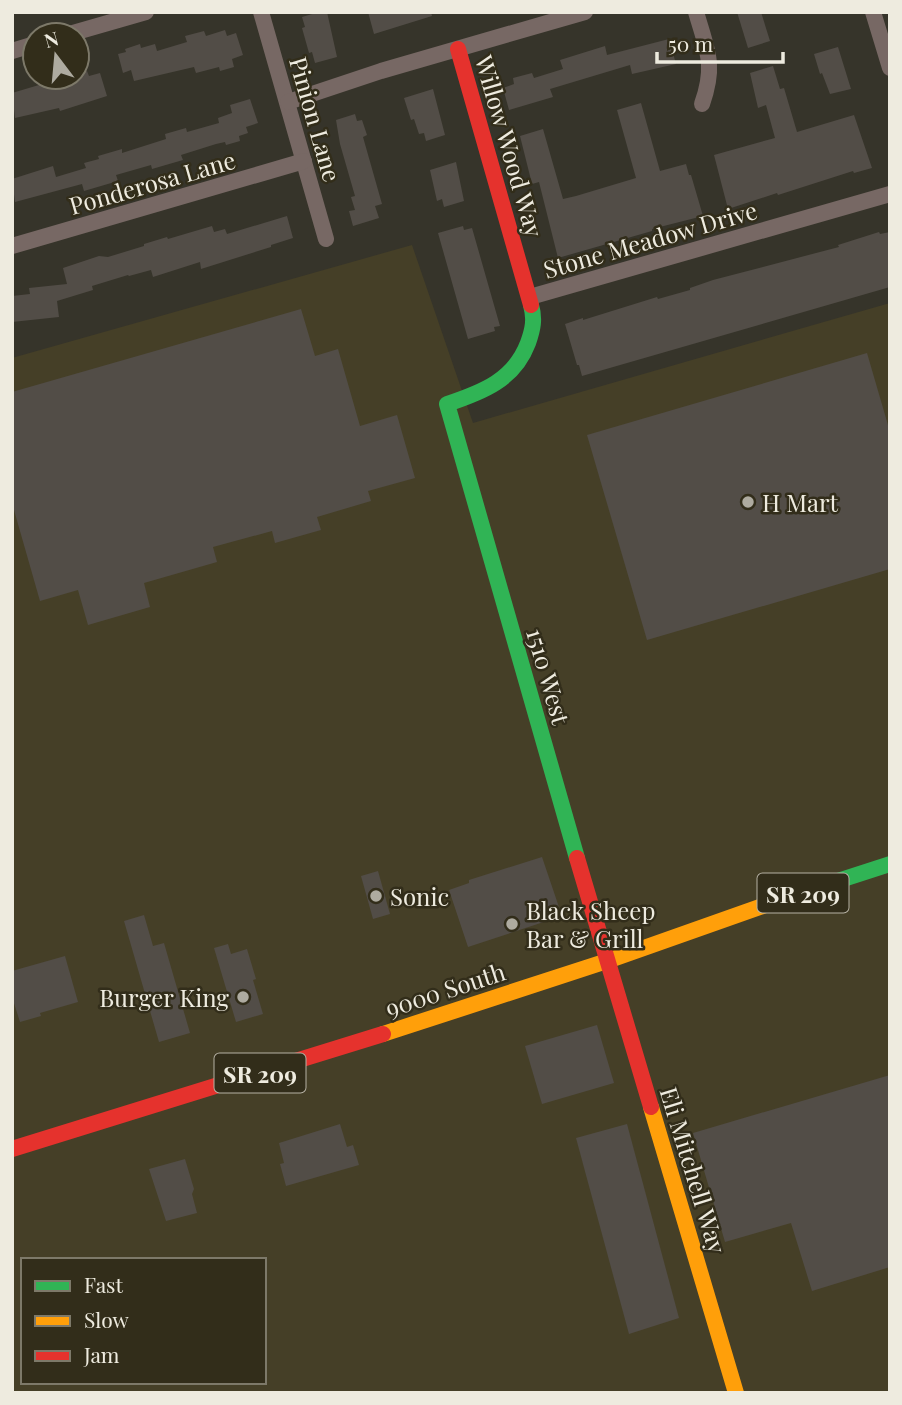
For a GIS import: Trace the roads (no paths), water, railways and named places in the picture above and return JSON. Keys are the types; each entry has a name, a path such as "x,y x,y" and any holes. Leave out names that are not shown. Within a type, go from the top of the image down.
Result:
{"street":[{"path":"91,28 146,12"},
{"name":"Pinion Lane","path":"261,12 326,239"},
{"path":"288,102 380,71 585,12"},
{"path":"696,12 710,62 709,84 702,104"},
{"path":"873,12 890,68"},
{"name":"Willow Wood Way","path":"458,49 530,297"},
{"name":"Ponderosa Lane","path":"12,246 304,162"},
{"name":"Stone Meadow Drive","path":"447,404 480,393 503,381 521,360 531,340 535,318 530,297 890,194"},
{"name":"1510 West","path":"447,404 607,961"},
{"name":"9000 South","path":"12,1149 241,1079 607,961 716,921 890,864"},
{"name":"Eli Mitchell Way","path":"607,961 736,1393"}],"place":[{"name":"H Mart","path":"748,502"},
{"name":"Sonic","path":"376,896"},
{"name":"Black Sheep Bar & Grill","path":"512,924"},
{"name":"Burger King","path":"243,997"}]}
